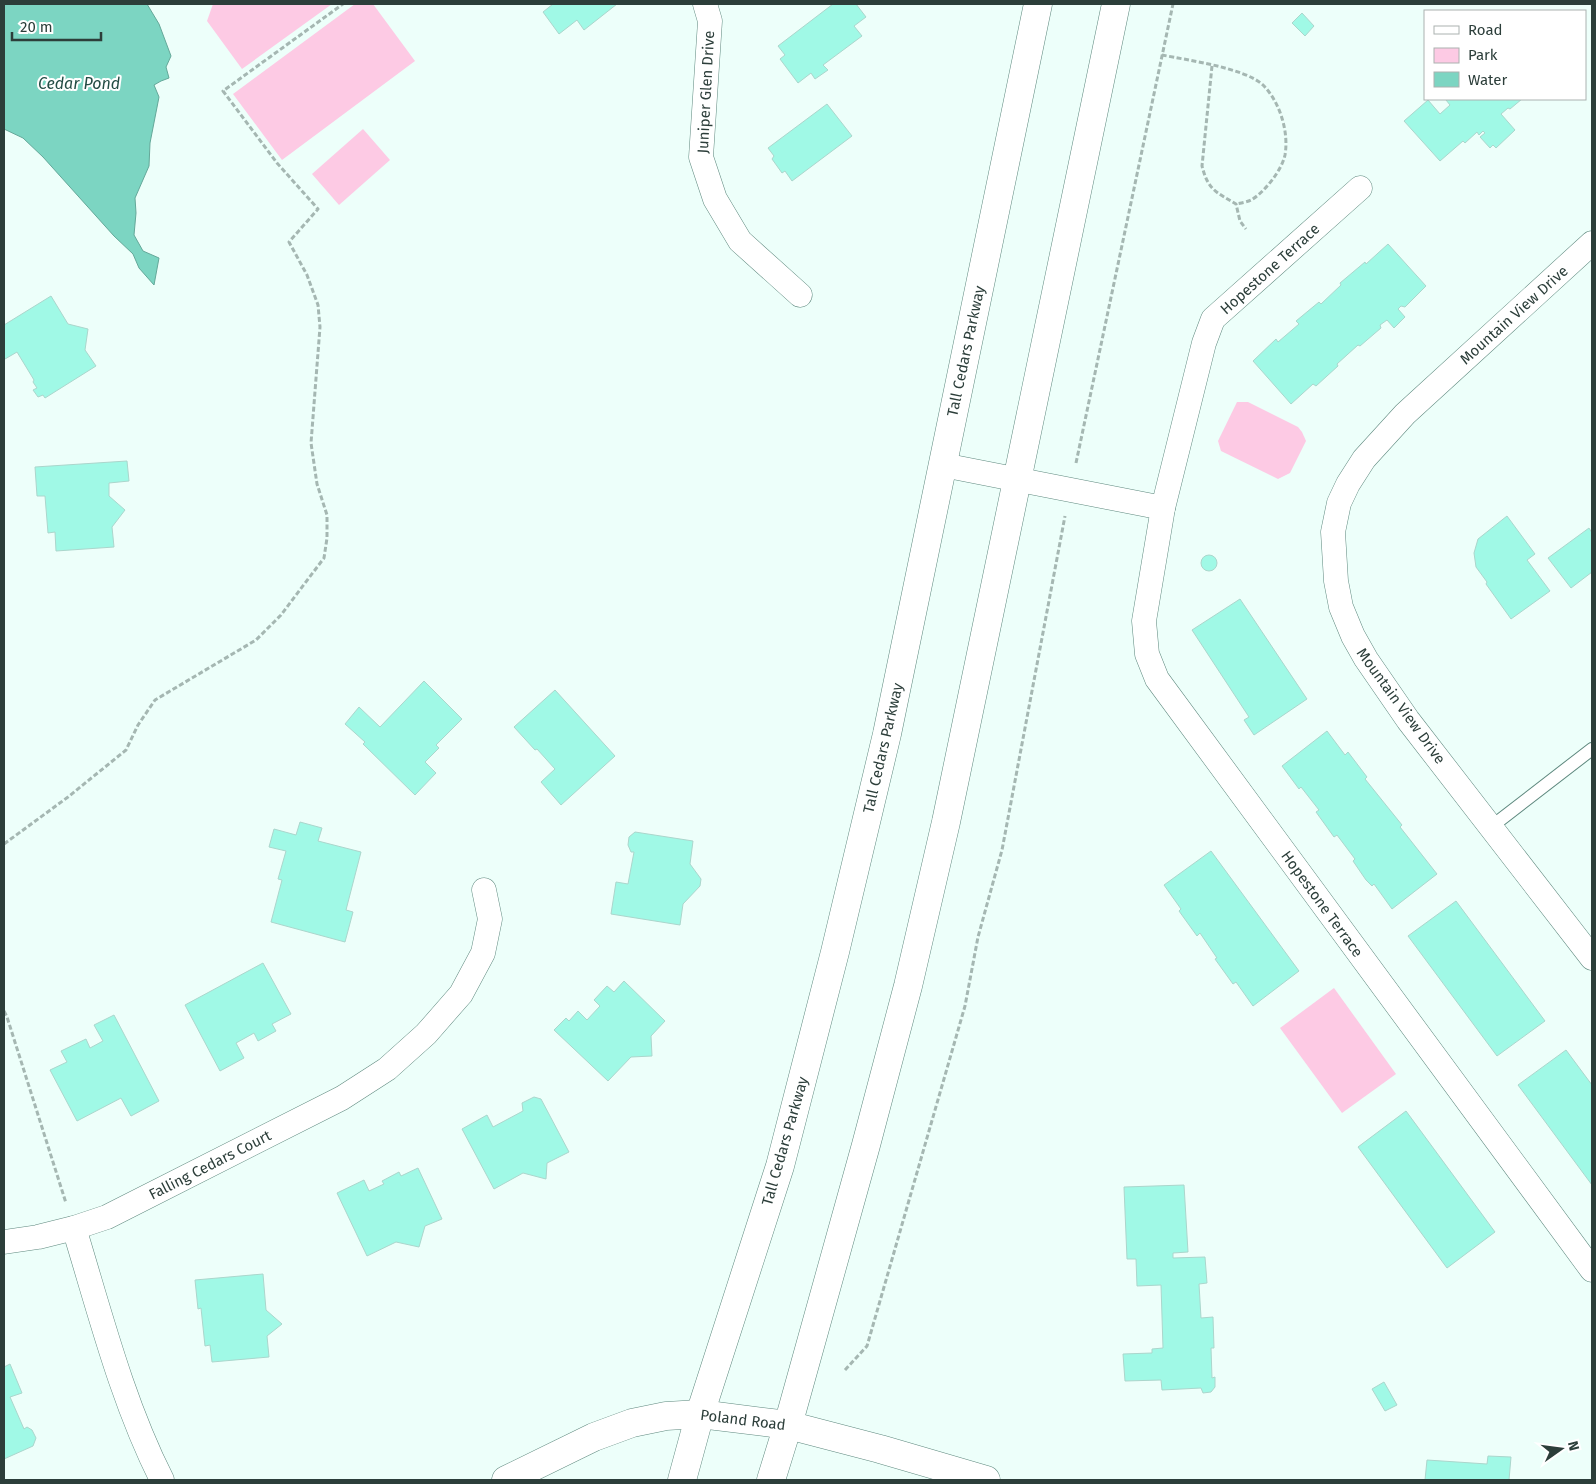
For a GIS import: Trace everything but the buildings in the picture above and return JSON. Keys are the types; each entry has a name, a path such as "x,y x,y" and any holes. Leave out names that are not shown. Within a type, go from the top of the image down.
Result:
{"main road":[{"name":"Tall Cedars Parkway","path":"682,1480 700,1414 780,1166 835,952 887,734 1038,4"},
{"path":"771,1480 866,1145 908,986 946,822 1116,4"},
{"name":"Poland Road","path":"506,1480 594,1437 632,1423 666,1416 700,1414 788,1425 986,1480"}],"street":[{"name":"Juniper Glen Drive","path":"705,4 710,21 701,157 715,199 740,241 800,295"},
{"name":"Hopestone Terrace","path":"1360,188 1213,319 1204,343 1163,508 1144,621 1147,654 1157,679 1592,1270"},
{"name":"Mountain View Drive","path":"1592,243 1405,414 1364,459 1348,484 1339,504 1333,532 1336,581 1341,607 1353,636 1366,659 1408,720 1592,958"},
{"path":"942,465 1163,508"},
{"name":"Falling Cedars Court","path":"4,1242 38,1237 107,1217 342,1098 387,1069 426,1034 461,994 483,953 490,919 484,890"},
{"path":"74,1228 126,1397 162,1480"}],"lane":[{"path":"1491,827 1592,749"}],"path":[{"path":"4,844 68,797 126,750 138,725 155,700 256,640 281,616 324,558 327,538 326,515 317,484 311,443 320,320 318,305 307,275 289,242 318,210 277,163 224,92 343,4"},
{"path":"845,1370 867,1346 964,1006 978,937 1002,850 1070,490 1172,4"},
{"path":"1162,55 1242,72 1263,85 1280,109 1285,129 1285,156 1276,176 1262,192 1250,200 1236,204 1212,190 1205,178 1202,166 1212,66"},
{"path":"1236,204 1240,221 1246,230"},
{"path":"4,1012 74,1228"}],"green space":[{"path":"213,4 332,4 242,69 207,21"},
{"path":"355,4 373,4 415,61 282,160 233,94"},
{"path":"363,129 390,160 339,205 312,174"},
{"path":"1237,402 1248,402 1298,427 1302,432 1306,441 1290,473 1278,479 1221,451 1218,441"},
{"path":"1334,988 1396,1074 1342,1113 1280,1028"}],"water":[{"name":"Cedar Pond","path":"4,4 147,4 159,24 171,56 166,67 169,78 154,85 159,97 150,143 149,166 135,198 134,235 143,251 159,258 154,285 139,268 133,254 114,236 43,157 23,138 4,129"}]}
